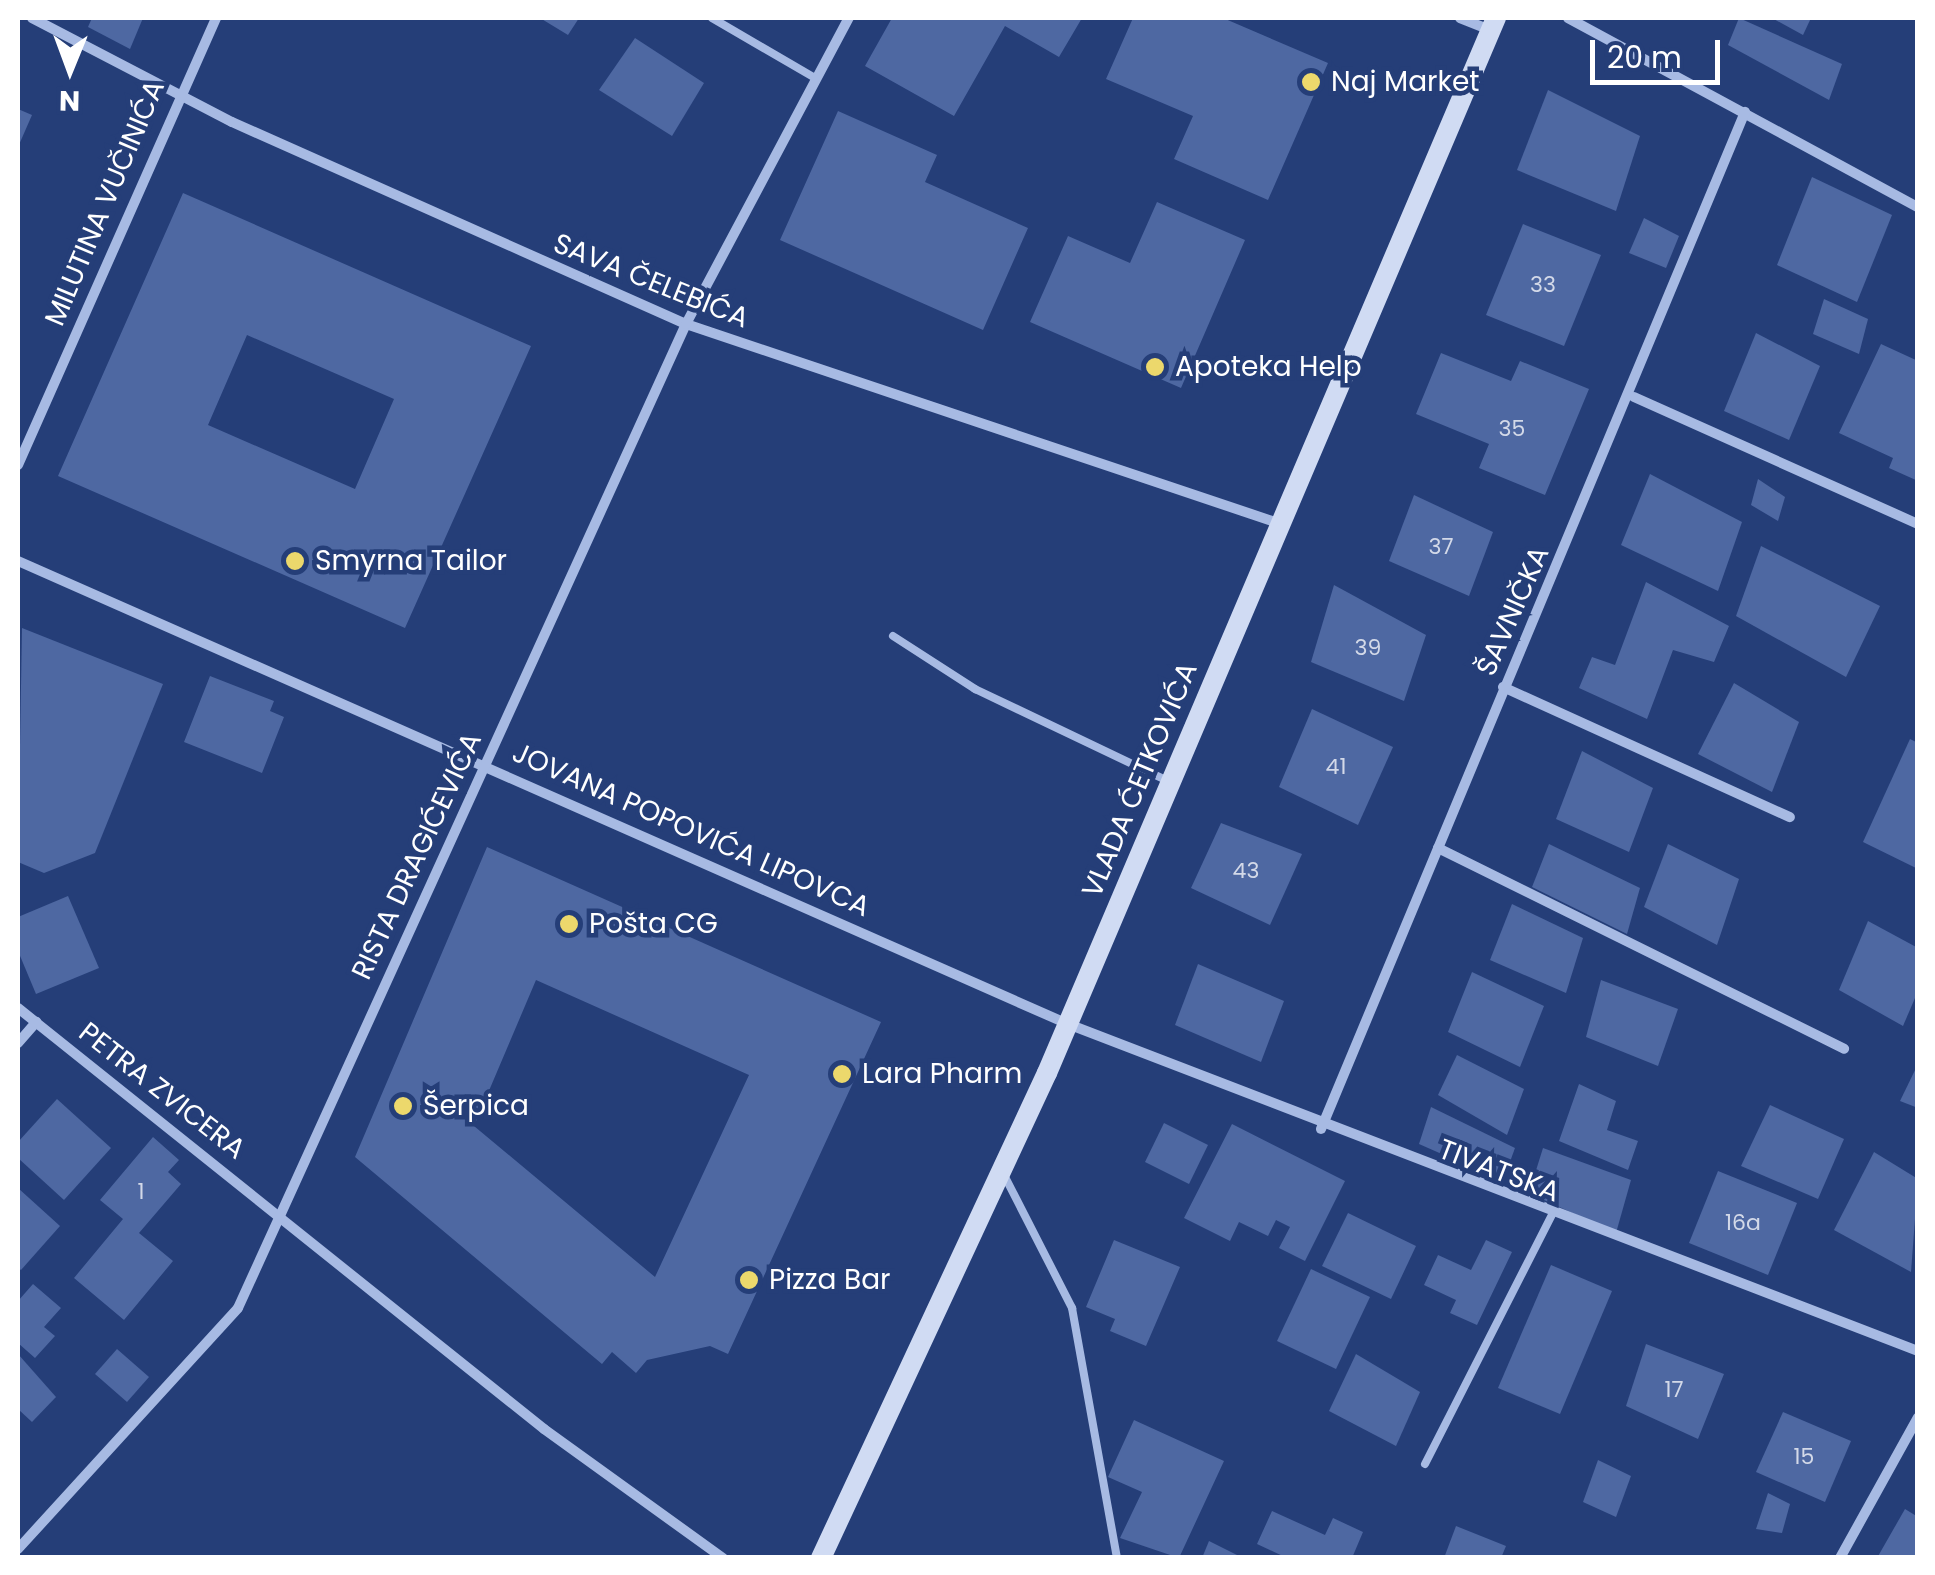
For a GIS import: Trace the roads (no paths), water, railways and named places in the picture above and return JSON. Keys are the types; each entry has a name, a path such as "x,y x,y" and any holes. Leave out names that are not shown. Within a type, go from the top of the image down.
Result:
{"street":[{"name":"SAVA ČELEBIĆA","path":"32,18 175,95 686,324 1278,524"},
{"name":"MILUTINA VUČINIĆA","path":"18,465 175,95 216,18"},
{"name":"RISTA DRAGIĆEVIĆA","path":"18,1549 238,1308 279,1210 686,324 850,18"},
{"path":"1460,18 1492,24"},
{"path":"1568,18 1918,207"},
{"name":"VLADA ĆETKOVIĆA","path":"821,1558 1068,1024 1492,24"},
{"name":"ŠAVNIČKA","path":"1322,1129 1503,687 1634,397 1745,112"},
{"path":"1634,397 1918,524"},
{"name":"JOVANA POPOVIĆA LIPOVCA","path":"18,562 485,762 1068,1024"},
{"path":"1503,687 1790,817"},
{"path":"1438,848 1844,1049"},
{"name":"PETRA ZVICERA","path":"18,1008 279,1210"},
{"path":"18,1043 36,1022"},
{"name":"TIVATSKA","path":"1068,1024 1322,1129 1918,1352"},
{"path":"279,1210 544,1428 724,1558"},
{"path":"1840,1558 1918,1417"}],"lane":[{"path":"712,18 817,78"},
{"path":"893,636 975,689 1168,781"},
{"path":"1002,1170 1072,1308 1118,1558"},
{"path":"1425,1464 1552,1216"}],"place":[{"name":"Naj Market","path":"1311,82"},
{"name":"Apoteka Help","path":"1155,367"},
{"name":"Smyrna Tailor","path":"295,561"},
{"name":"Pošta CG","path":"569,924"},
{"name":"Lara Pharm","path":"842,1074"},
{"name":"Šerpica","path":"403,1106"},
{"name":"Pizza Bar","path":"749,1280"}]}
